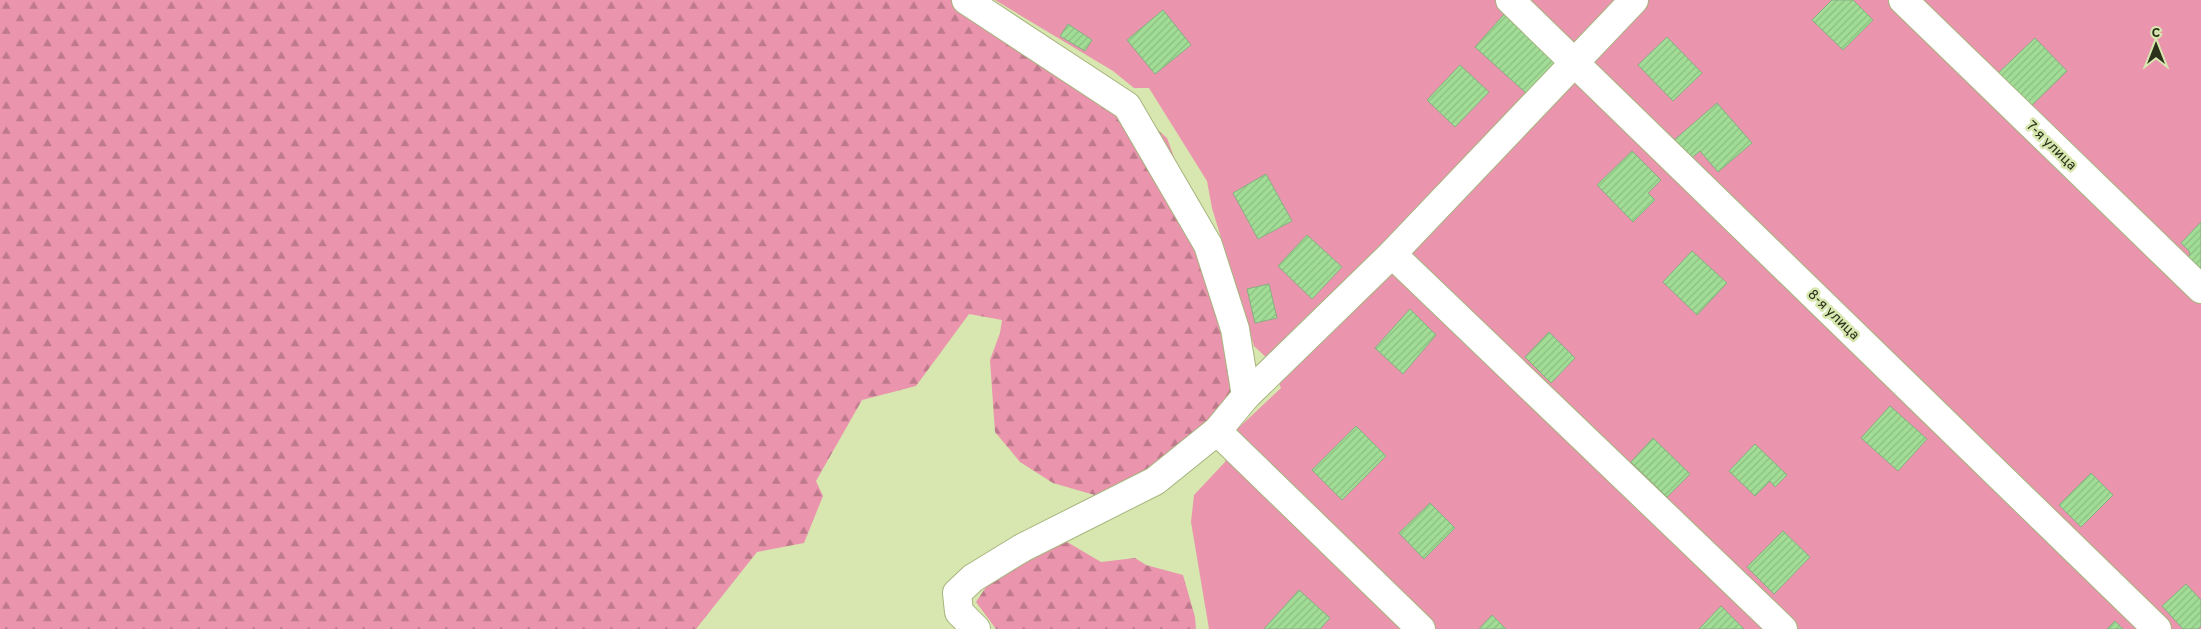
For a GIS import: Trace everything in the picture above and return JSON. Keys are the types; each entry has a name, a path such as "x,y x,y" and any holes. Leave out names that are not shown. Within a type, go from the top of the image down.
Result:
{"street":[{"path":"966,0 1127,106 1208,245 1235,329 1246,396"},
{"name":"8-я улица","path":"1510,0 2157,629"},
{"path":"976,629 959,612 957,593 973,578 1022,548 1155,481 1217,431 1246,396 1392,254 1634,0"},
{"name":"7-я улица","path":"1903,0 2201,289"},
{"path":"1392,254 1783,629"},
{"path":"1217,431 1420,629"}],"green space":[{"path":"0,0 958,0 1111,90 1167,138 1207,246 1233,329 1232,392 1209,427 1116,492 1098,496 1053,483 1020,462 995,432 990,360 1000,333 1002,320 969,314 916,386 862,400 816,481 823,496 804,543 757,552 696,629 0,629"},
{"path":"995,0 2201,0 2201,629 1209,629 1191,522 1194,495 1225,462 1233,433 1281,388 1270,361 1254,346 1212,208 1207,181 1149,88 1134,88 1113,71"},
{"path":"1062,539 1101,562 1135,558 1146,565 1183,575 1195,617 1196,629 996,629 976,602 996,572"}],"building":[{"path":"1832,0 1853,0 1873,20 1843,50 1812,20"},
{"path":"1163,10 1191,45 1155,74 1127,40"},
{"path":"1507,11 1558,59 1526,93 1475,47"},
{"path":"1068,24 1092,40 1085,51 1060,36"},
{"path":"1667,37 1702,73 1673,101 1638,65"},
{"path":"2035,38 2067,71 2026,111 1993,78"},
{"path":"1460,65 1489,92 1455,127 1427,100"},
{"path":"1717,103 1752,143 1718,172 1700,151 1689,160 1672,142"},
{"path":"1632,151 1661,180 1648,193 1655,200 1633,222 1597,185"},
{"path":"1266,174 1292,221 1258,239 1233,193"},
{"path":"2201,222 2201,283 2185,260 2190,255 2189,251 2181,243"},
{"path":"1307,235 1342,267 1312,299 1278,266"},
{"path":"1692,251 1727,283 1697,315 1663,282"},
{"path":"1269,284 1277,318 1255,323 1247,289"},
{"path":"1410,309 1436,335 1403,374 1375,348"},
{"path":"1549,332 1575,358 1551,383 1525,357"},
{"path":"1890,406 1927,439 1898,471 1861,438"},
{"path":"1356,426 1386,456 1342,500 1312,470"},
{"path":"1653,438 1690,474 1667,497 1631,462"},
{"path":"1755,444 1787,475 1775,487 1770,481 1755,496 1729,471"},
{"path":"2091,473 2113,495 2081,527 2059,505"},
{"path":"1430,503 1455,528 1424,559 1399,533"},
{"path":"1783,531 1810,557 1774,594 1747,567"},
{"path":"2186,584 2201,600 2201,626 2198,629 2183,629 2162,606"},
{"path":"1299,590 1330,618 1320,629 1264,629"},
{"path":"1721,606 1744,629 1699,629"},
{"path":"1492,615 1506,629 1479,629"},
{"path":"2115,621 2123,629 2107,629"}]}
